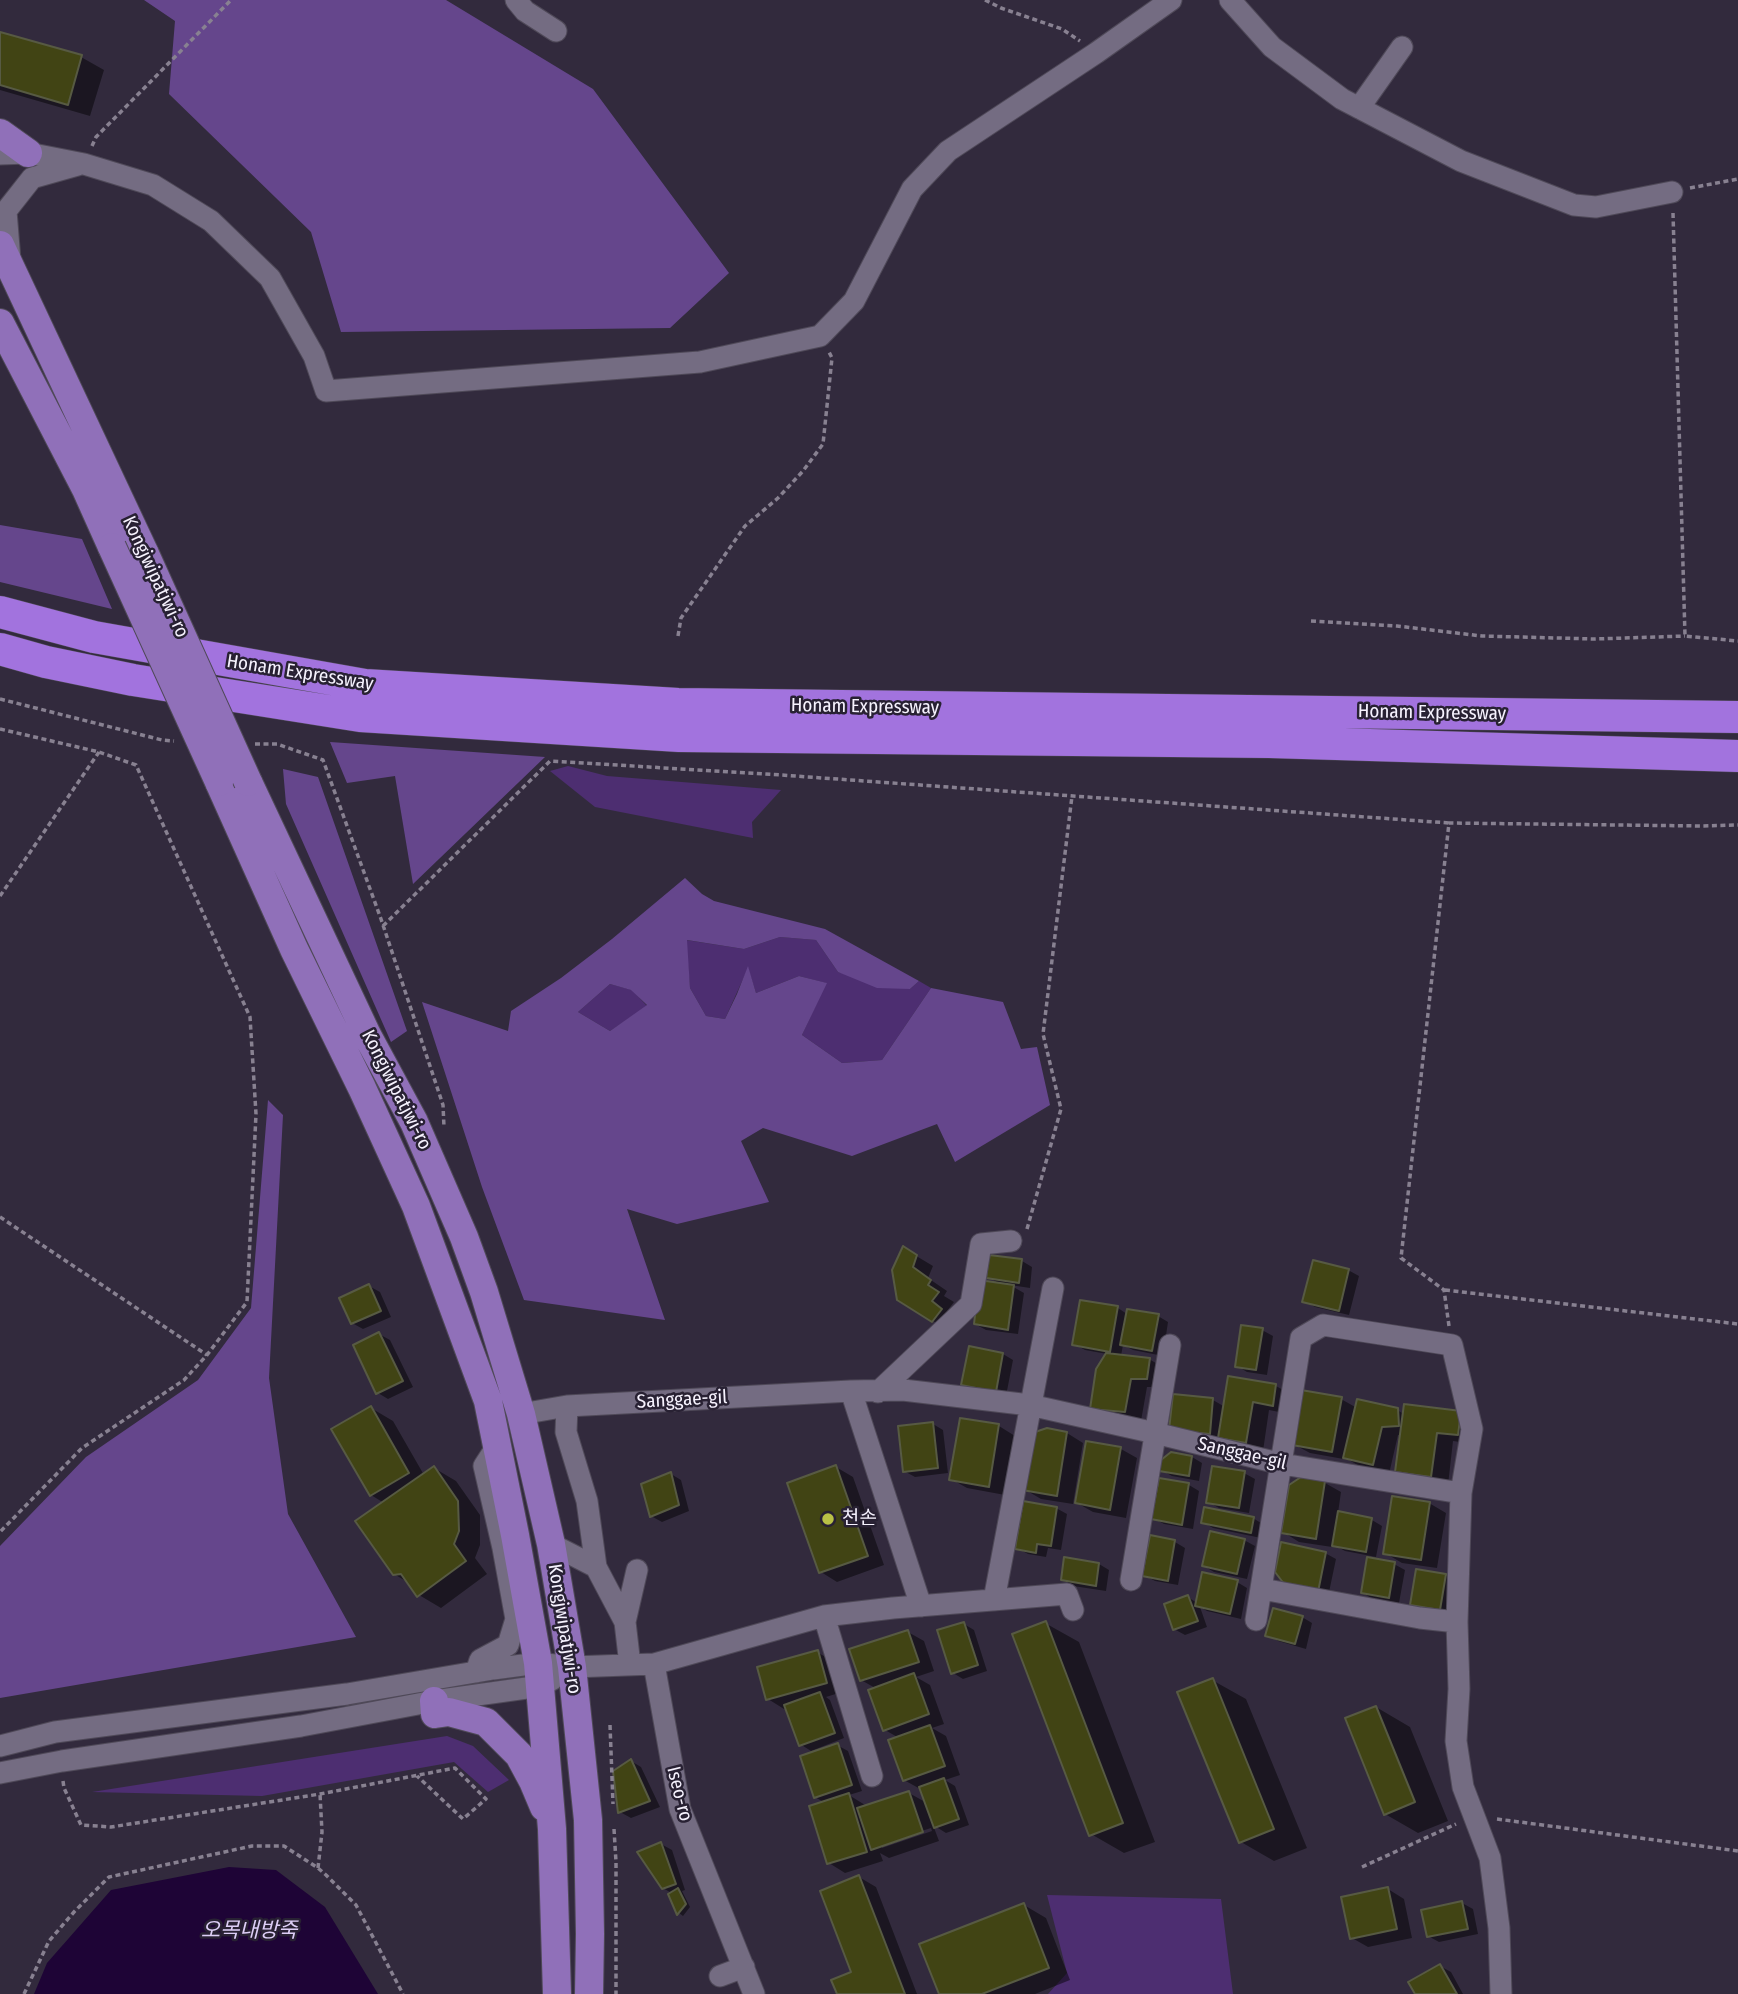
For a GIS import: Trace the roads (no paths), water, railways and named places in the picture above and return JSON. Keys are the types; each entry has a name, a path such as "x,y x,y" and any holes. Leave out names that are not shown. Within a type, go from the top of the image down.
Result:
{"highway":[{"name":"Honam Expressway","path":"0,612 94,637 365,685 664,704 1738,717"},
{"name":"Honam Expressway","path":"0,649 46,662 133,680 360,716 679,736 1269,742 1738,756"}],"main road":[{"path":"0,133 28,153"},
{"name":"Kongjwipatjwi-ro","path":"5,255 248,782 368,1035 414,1122 464,1237 484,1292 521,1414 551,1545 572,1667 588,1820 589,1994"},
{"name":"Kongjwipatjwi-ro","path":"0,323 86,489 294,949 416,1206 488,1401 539,1674 552,1829 557,1994"},
{"path":"434,1701 435,1714 449,1712 486,1722 519,1755 533,1781 552,1829"}],"street":[{"path":"516,0 525,11 556,31"},
{"path":"0,154 28,153 84,164 153,185 211,221 270,278 314,356 326,391 700,362 820,336 853,301 912,189 948,151 1171,0"},
{"path":"1230,0 1272,47 1342,99 1461,161 1574,205 1597,207 1672,192"},
{"path":"1359,108 1402,47"},
{"path":"5,255 6,211 32,178 84,164"},
{"path":"878,1391 971,1304 981,1244 1011,1241"},
{"path":"994,1600 1053,1288"},
{"path":"1256,1620 1301,1338 1323,1325 1452,1345 1472,1429 1461,1493 1456,1741 1463,1787 1490,1858 1499,1928 1501,1994"},
{"path":"1131,1580 1170,1345"},
{"name":"Sanggae-gil","path":"521,1414 566,1406 903,1390 1030,1405 1282,1464 1461,1493"},
{"path":"851,1391 921,1606"},
{"path":"566,1406 566,1432 587,1502 596,1567 625,1622 631,1665"},
{"path":"477,1672 480,1660 508,1645 516,1619 484,1466 497,1446"},
{"path":"551,1545 596,1567"},
{"path":"625,1622 637,1570"},
{"path":"1262,1589 1420,1618 1457,1622"},
{"path":"0,1773 301,1726 434,1701 572,1667 654,1664 824,1616 1067,1594 1073,1610"},
{"path":"824,1616 872,1776"},
{"name":"Iseo-ro","path":"654,1664 680,1809 754,1994"},
{"path":"0,1746 55,1732 346,1694 477,1672 539,1674"},
{"path":"105,1725 109,1754"},
{"path":"720,1976 744,1967"}],"water":[{"name":"오목내방죽","path":"229,1867 276,1870 325,1907 378,1994 34,1994 47,1963 111,1890"}],"place":[{"name":"천손","path":"828,1519"}]}
